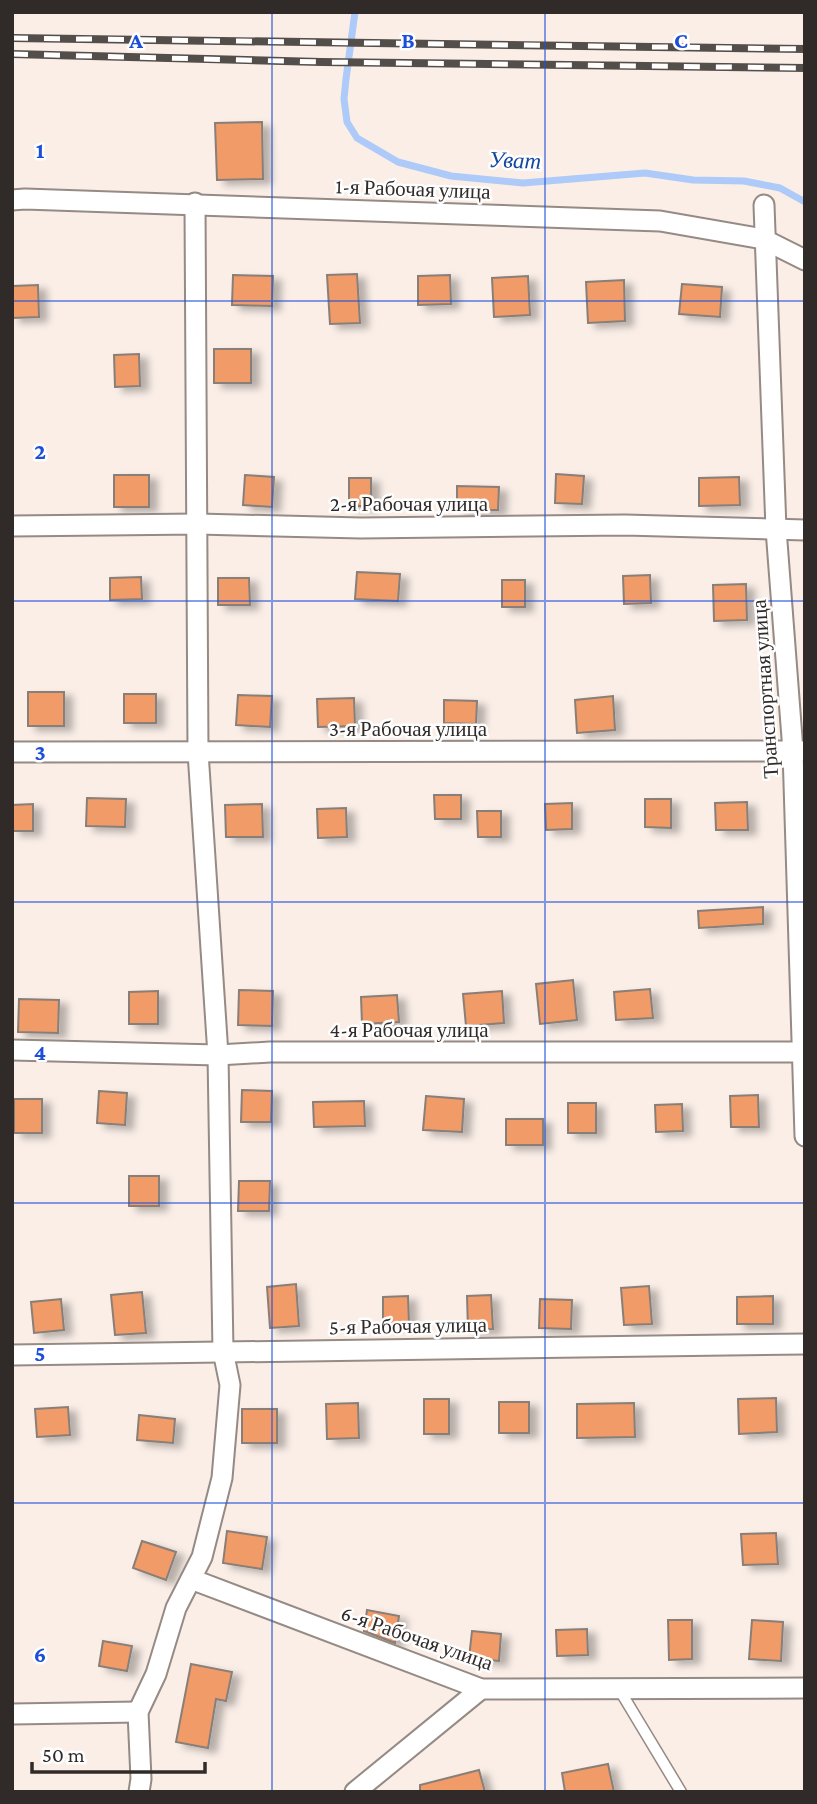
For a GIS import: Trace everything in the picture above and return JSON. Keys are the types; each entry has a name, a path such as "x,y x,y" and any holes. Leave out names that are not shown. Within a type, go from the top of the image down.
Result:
{"street":[{"name":"1-я Рабочая улица","path":"12,201 25,199 195,204 660,221 763,239 805,260"},
{"path":"139,1792 141,1779 138,1712 156,1674 176,1608 202,1558 222,1478 230,1385 223,1351 218,1055 198,752 195,204"},
{"name":"Транспортная улица","path":"764,205 763,239 776,529 799,751 805,1136"},
{"name":"2-я Рабочая улица","path":"12,526 198,524 361,528 625,525 805,530"},
{"name":"3-я Рабочая улица","path":"12,752 799,751"},
{"name":"4-я Рабочая улица","path":"12,1051 218,1055 270,1052 803,1052"},
{"name":"5-я Рабочая улица","path":"12,1355 805,1344"},
{"name":"6-я Рабочая улица","path":"191,1579 481,1689 805,1688"},
{"path":"355,1792 481,1689"},
{"path":"12,1714 138,1712"}],"lane":[{"path":"619,1689 681,1792"}],"building":[{"path":"262,122 263,179 217,180 215,123"},
{"path":"357,274 360,323 330,324 327,275"},
{"path":"233,275 273,276 272,306 232,305"},
{"path":"450,275 451,304 418,305 418,276"},
{"path":"528,276 530,315 494,317 492,278"},
{"path":"624,280 625,321 588,323 586,282"},
{"path":"682,284 722,287 720,317 679,314"},
{"path":"38,285 39,317 12,318 12,286"},
{"path":"214,349 251,349 251,383 214,383"},
{"path":"139,354 140,386 115,387 114,355"},
{"path":"556,474 584,476 582,504 555,503"},
{"path":"114,475 149,475 149,507 114,507"},
{"path":"245,475 274,477 272,507 243,505"},
{"path":"739,477 740,505 699,506 699,478"},
{"path":"349,478 371,478 371,506 349,506"},
{"path":"457,486 499,487 498,510 457,510"},
{"path":"357,572 400,574 398,601 355,599"},
{"path":"650,575 651,603 624,604 623,576"},
{"path":"141,577 142,599 110,600 110,578"},
{"path":"218,578 249,578 250,605 218,605"},
{"path":"502,580 525,580 525,607 502,607"},
{"path":"746,584 747,620 714,621 713,585"},
{"path":"28,692 64,692 64,726 28,726"},
{"path":"124,694 156,694 156,723 124,723"},
{"path":"238,695 272,696 270,727 236,725"},
{"path":"613,696 615,730 577,733 575,700"},
{"path":"354,698 355,726 318,727 317,699"},
{"path":"444,700 477,701 476,724 444,723"},
{"path":"434,795 461,795 461,819 435,819"},
{"path":"87,798 126,799 125,827 86,826"},
{"path":"645,799 671,799 671,828 645,827"},
{"path":"747,802 748,830 716,830 715,803"},
{"path":"572,803 572,829 546,830 545,804"},
{"path":"33,804 33,831 12,831 12,805"},
{"path":"262,804 263,837 226,837 225,805"},
{"path":"346,808 347,837 318,838 317,809"},
{"path":"477,811 501,811 501,837 478,837"},
{"path":"763,907 763,924 699,928 698,911"},
{"path":"573,980 577,1020 540,1024 536,984"},
{"path":"650,989 653,1018 616,1020 614,992"},
{"path":"239,990 273,991 272,1026 238,1025"},
{"path":"158,991 158,1024 129,1024 129,992"},
{"path":"502,991 504,1023 466,1026 463,994"},
{"path":"397,995 399,1022 362,1024 361,997"},
{"path":"19,999 59,1000 58,1033 18,1032"},
{"path":"242,1090 272,1091 271,1122 241,1122"},
{"path":"99,1091 127,1093 125,1125 97,1123"},
{"path":"758,1095 759,1127 731,1127 730,1096"},
{"path":"426,1096 464,1099 462,1132 423,1130"},
{"path":"14,1099 42,1099 42,1133 14,1133"},
{"path":"364,1101 365,1126 314,1127 313,1102"},
{"path":"568,1103 596,1103 596,1133 568,1133"},
{"path":"682,1104 683,1131 656,1132 655,1105"},
{"path":"506,1119 543,1119 543,1145 506,1145"},
{"path":"129,1176 159,1176 159,1206 129,1206"},
{"path":"239,1181 270,1181 269,1211 238,1211"},
{"path":"296,1284 299,1326 270,1328 267,1287"},
{"path":"649,1286 652,1324 624,1325 621,1288"},
{"path":"142,1292 146,1333 115,1335 111,1295"},
{"path":"491,1295 493,1329 468,1330 467,1296"},
{"path":"408,1296 409,1324 383,1324 383,1297"},
{"path":"773,1296 773,1324 737,1324 737,1297"},
{"path":"61,1299 64,1330 34,1333 31,1302"},
{"path":"540,1299 572,1300 571,1329 539,1328"},
{"path":"776,1398 777,1432 739,1434 738,1399"},
{"path":"424,1399 449,1399 449,1434 424,1434"},
{"path":"499,1402 529,1402 529,1433 499,1433"},
{"path":"358,1403 359,1438 327,1439 326,1404"},
{"path":"634,1403 635,1437 577,1438 577,1404"},
{"path":"68,1407 70,1435 37,1437 35,1409"},
{"path":"242,1409 277,1409 277,1443 242,1443"},
{"path":"139,1415 175,1419 173,1443 137,1440"},
{"path":"227,1531 267,1537 262,1569 223,1563"},
{"path":"776,1533 778,1564 743,1565 741,1534"},
{"path":"142,1541 176,1552 166,1580 133,1568"},
{"path":"367,1610 399,1616 395,1643 364,1631"},
{"path":"668,1620 692,1620 692,1659 669,1660"},
{"path":"752,1620 783,1622 781,1661 749,1659"},
{"path":"587,1629 588,1655 557,1656 556,1630"},
{"path":"472,1631 501,1634 499,1661 469,1658"},
{"path":"103,1641 132,1646 127,1671 99,1666"},
{"path":"191,1664 232,1672 226,1701 216,1699 208,1748 176,1742"},
{"path":"608,1764 614,1792 565,1792 562,1773"},
{"path":"479,1770 485,1792 420,1792 420,1785"}],"waterway":[{"name":"Уват","path":"355,12 344,99 347,122 357,138 398,162 451,176 523,183 645,173 693,180 744,181 780,188 805,202"}],"railway":[{"path":"12,38 805,49"},
{"path":"12,54 321,62 805,68"}]}
